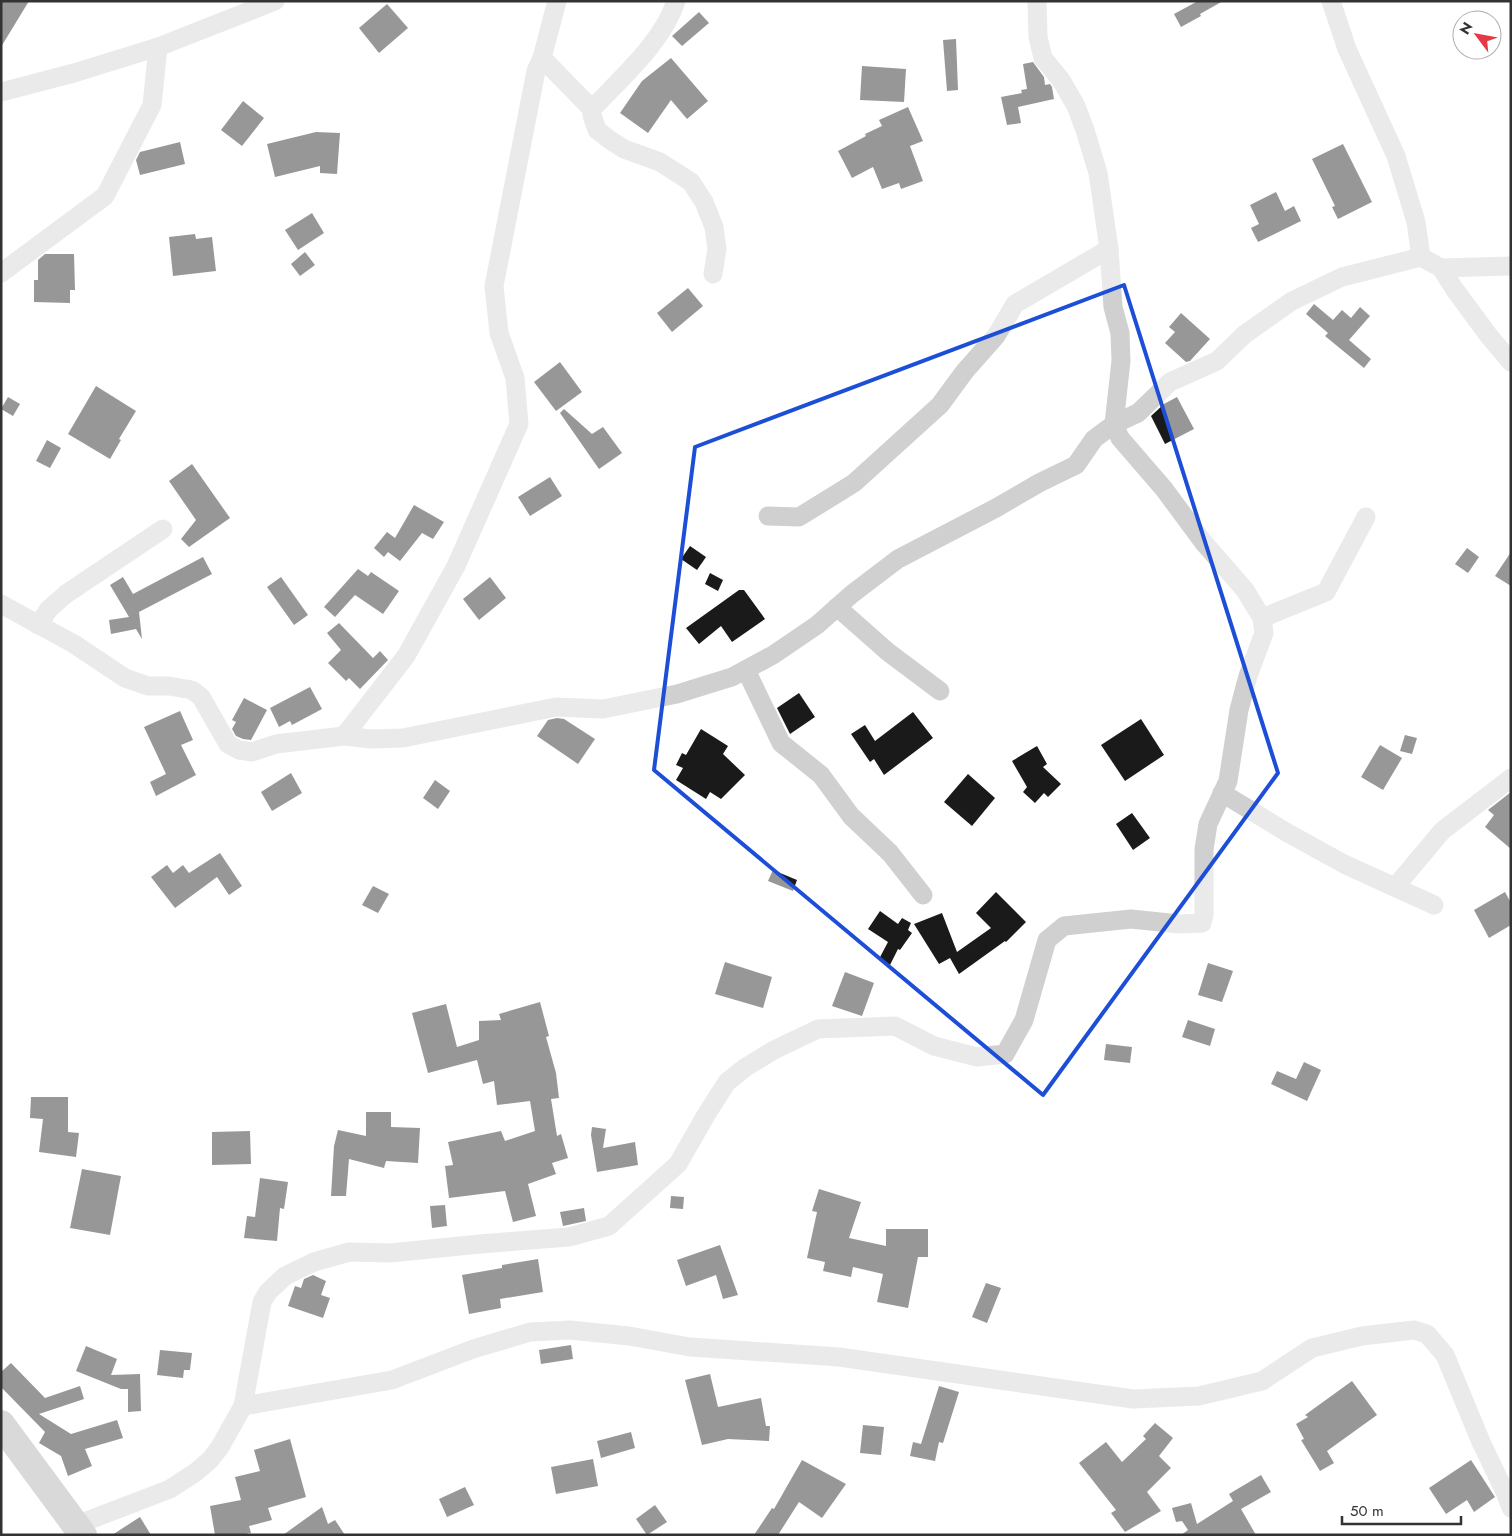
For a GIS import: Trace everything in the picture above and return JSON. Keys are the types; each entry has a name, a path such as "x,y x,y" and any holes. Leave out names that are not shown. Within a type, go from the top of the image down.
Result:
{"main road":[{"path":"3,1431 80,1530"}],"street":[{"path":"1,92 158,47 275,1"},
{"path":"344,736 406,656 456,566 519,424 516,378 498,333 494,286 536,71 542,58 557,1"},
{"path":"676,1 672,16 653,43 592,109 592,115 597,130 610,140 624,149 660,162 691,182 704,202 714,227 717,249 713,274"},
{"path":"80,1530 170,1489 210,1460 220,1447 243,1406 262,1302 268,1292 285,1276 314,1262 349,1252 390,1253 569,1237 608,1226 678,1164 727,1082 746,1067 774,1050 818,1029 895,1026 934,1046 977,1057 1005,1054 1024,1020 1047,940 1064,926 1131,919 1179,924 1202,923 1204,915 1205,841 1208,824 1228,781 1239,710 1248,676 1264,633 1262,618 1245,590 1204,543 1164,489 1120,438 1114,424 1121,361 1120,333 1114,307 1109,249 1098,173 1085,130 1071,97 1061,80 1043,58 1038,36 1038,1"},
{"path":"1331,1 1348,49 1396,156 1416,222 1422,257"},
{"path":"1,273 105,196 152,105 158,47"},
{"path":"542,58 592,109"},
{"path":"768,516 799,517 854,483 940,405 965,371 996,336 1015,304 1109,249"},
{"path":"1,604 74,644 125,678 148,686 169,686 192,690 201,697 228,744 239,750 252,752 276,744 344,736 370,739 403,738 556,707 603,709 677,694 732,677 773,655 817,625 898,559 1076,465 1094,439 1114,424 1138,413 1170,382 1217,361 1245,334 1292,301 1342,277 1422,257 1441,268 1489,336 1511,362"},
{"path":"1441,268 1511,266"},
{"path":"1262,618 1326,592 1366,517"},
{"path":"38,625 49,608 66,594 163,529"},
{"path":"837,607 888,652 940,691"},
{"path":"746,670 782,743 821,775 851,816 890,853 923,895"},
{"path":"1396,886 1442,831 1511,778"},
{"path":"1222,794 1344,864 1396,886 1434,905"},
{"path":"243,1406 392,1380 473,1349 530,1332 570,1330 629,1336 690,1348 839,1356 1133,1399 1199,1396 1262,1381 1312,1348 1362,1336 1414,1330 1427,1334 1445,1355 1511,1508"}],"highlighted area":[{"path":"1124,285 1278,773 1043,1095 654,770 695,447"}],"building":[{"path":"1,1 29,1 1,47"},
{"path":"1198,1 1223,1 1181,27 1174,14"},
{"path":"387,4 408,28 379,53 359,28"},
{"path":"699,12 709,23 682,46 672,36"},
{"path":"956,39 958,90 947,91 943,40"},
{"path":"671,58 708,101 687,119 671,100 648,133 620,113 642,81"},
{"path":"1033,62 1044,77 1045,85 1050,84 1052,87 1054,99 1018,107 1021,123 1007,125 1001,97 1022,93 1021,90 1027,89 1023,64"},
{"path":"862,66 906,69 904,102 860,100"},
{"path":"243,101 264,118 242,146 221,130"},
{"path":"908,107 923,141 910,146 923,181 901,189 899,183 882,189 873,167 852,178 838,151 882,126 879,120"},
{"path":"316,132 340,133 337,174 320,173 320,166 275,177 267,144"},
{"path":"180,142 185,164 140,175 136,160 140,152"},
{"path":"1343,144 1372,202 1338,219 1332,207 1335,206 1312,159"},
{"path":"1276,192 1285,211 1294,206 1301,221 1258,242 1251,228 1259,224 1250,205"},
{"path":"312,213 324,233 298,250 285,230"},
{"path":"195,234 196,239 212,237 216,271 173,276 169,237"},
{"path":"305,252 315,265 300,276 291,264"},
{"path":"45,254 74,254 75,290 70,290 70,303 34,302 34,280 38,280 38,260"},
{"path":"688,288 703,306 672,332 657,313"},
{"path":"1314,304 1333,320 1342,310 1351,318 1360,307 1370,316 1349,340 1371,359 1364,368 1325,336 1328,333 1306,314"},
{"path":"1181,313 1210,339 1190,361 1186,362 1165,343 1175,332 1169,327"},
{"path":"560,362 582,392 556,411 534,382"},
{"path":"96,386 136,411 119,439 121,440 110,459 68,434"},
{"path":"8,397 20,404 13,416 1,409"},
{"path":"1177,397 1194,429 1165,444 1151,416 1164,404"},
{"path":"564,409 592,434 603,427 622,453 599,469 560,413"},
{"path":"47,440 61,448 50,468 36,461"},
{"path":"192,464 230,518 189,547 181,539 196,520 169,481"},
{"path":"550,477 562,496 530,516 518,497"},
{"path":"414,505 444,522 433,539 422,533 400,561 388,552 384,557 374,548 387,532 395,538"},
{"path":"690,546 706,557 697,570 681,559"},
{"path":"1467,548 1479,557 1468,573 1455,564"},
{"path":"1511,552 1511,586 1495,576"},
{"path":"203,557 212,574 139,612 142,639 136,629 111,634 109,620 129,617 110,585 123,577 133,594"},
{"path":"358,569 368,576 371,572 399,591 383,614 355,595 335,617 324,607"},
{"path":"710,573 723,580 718,591 705,584"},
{"path":"281,577 308,615 294,625 267,587"},
{"path":"490,577 506,598 479,620 463,599"},
{"path":"739,590 744,590 765,619 732,642 721,626 699,644 686,628"},
{"path":"339,623 373,658 380,651 388,660 360,689 349,678 346,681 328,663 341,650 327,633"},
{"path":"310,687 322,709 292,725 290,721 279,727 270,708"},
{"path":"799,693 815,717 790,734 777,708"},
{"path":"244,698 267,710 251,740 236,736 232,729 236,722 232,720"},
{"path":"180,711 193,740 181,745 196,775 156,796 150,782 166,774 144,727"},
{"path":"913,712 933,738 884,775 874,759 870,762 851,734 865,725 875,741"},
{"path":"564,719 595,739 578,764 537,736 548,720"},
{"path":"1141,719 1164,755 1125,781 1101,745"},
{"path":"701,729 728,746 723,754 745,775 721,799 710,792 706,799 676,780 683,768 676,765 682,753 686,755"},
{"path":"1405,735 1417,738 1412,754 1400,751"},
{"path":"1380,745 1402,758 1383,790 1361,777"},
{"path":"1037,746 1047,764 1043,767 1061,784 1048,797 1044,793 1035,803 1023,792 1027,787 1012,761"},
{"path":"291,773 302,793 272,811 261,792"},
{"path":"968,774 995,798 972,826 944,802"},
{"path":"435,780 450,791 438,809 423,798"},
{"path":"1511,792 1511,849 1485,827 1494,815 1488,810"},
{"path":"1132,813 1150,838 1133,850 1116,824"},
{"path":"220,853 242,886 229,895 217,877 175,908 151,877 167,865 173,873 183,865 189,873"},
{"path":"773,870 797,880 793,891 768,881"},
{"path":"373,886 389,894 378,913 362,905"},
{"path":"996,892 1026,922 1006,942 959,974 950,958 939,964 914,924 942,913 957,952 991,928 976,913"},
{"path":"1505,892 1511,903 1511,925 1489,938 1474,910"},
{"path":"880,911 898,924 902,918 911,923 908,930 912,933 900,950 898,949 890,965 879,959 888,942 868,929"},
{"path":"725,962 772,977 763,1008 715,994"},
{"path":"1208,963 1233,971 1222,1002 1198,995"},
{"path":"845,972 874,983 862,1016 832,1006"},
{"path":"540,1002 549,1036 546,1037 556,1073 559,1098 551,1099 557,1136 561,1134 568,1158 552,1163 556,1174 528,1184 536,1216 513,1222 505,1191 449,1198 445,1166 453,1165 448,1142 501,1131 505,1141 535,1131 530,1101 497,1105 494,1081 483,1084 477,1060 428,1073 412,1013 446,1004 457,1047 479,1040 479,1021 501,1020 499,1014"},
{"path":"1188,1020 1215,1029 1210,1046 1182,1037"},
{"path":"1106,1044 1132,1047 1130,1063 1104,1060"},
{"path":"1304,1062 1321,1070 1307,1101 1271,1084 1277,1071 1296,1079"},
{"path":"31,1097 68,1097 68,1132 79,1133 76,1157 39,1152 43,1119 30,1118"},
{"path":"366,1112 391,1112 391,1127 420,1128 418,1163 386,1161 384,1168 349,1159 346,1196 331,1196 334,1146 338,1130 366,1136"},
{"path":"592,1127 606,1129 603,1148 635,1142 638,1165 597,1172 591,1135"},
{"path":"250,1131 251,1164 212,1165 212,1132"},
{"path":"82,1169 121,1176 110,1235 70,1228"},
{"path":"260,1178 288,1182 284,1209 280,1208 277,1241 244,1238 247,1216 255,1217"},
{"path":"819,1189 861,1202 849,1238 886,1246 886,1229 928,1229 928,1257 918,1257 908,1308 877,1302 883,1274 853,1267 851,1277 823,1271 825,1262 807,1258 817,1212 812,1211"},
{"path":"671,1196 684,1197 683,1209 670,1208"},
{"path":"445,1205 447,1226 432,1228 430,1206"},
{"path":"584,1208 586,1221 563,1226 560,1212"},
{"path":"720,1245 738,1295 723,1299 716,1275 686,1286 677,1260"},
{"path":"538,1259 543,1292 500,1299 501,1308 469,1314 462,1275 502,1268 502,1265"},
{"path":"313,1275 326,1281 321,1295 330,1298 323,1318 288,1306 295,1286 301,1288 304,1279"},
{"path":"986,1283 1001,1288 987,1323 972,1317"},
{"path":"571,1345 573,1359 541,1364 539,1350"},
{"path":"86,1346 117,1359 111,1375 140,1374 141,1411 128,1412 128,1389 121,1389 76,1371"},
{"path":"160,1350 192,1353 190,1370 184,1370 183,1378 157,1375"},
{"path":"11,1363 45,1398 80,1386 84,1399 39,1414 71,1434 117,1420 123,1438 85,1449 92,1466 68,1476 61,1456 39,1443 45,1432 1,1387 1,1372"},
{"path":"710,1374 718,1407 761,1398 766,1426 770,1426 769,1441 728,1439 702,1445 685,1380"},
{"path":"1352,1381 1377,1415 1327,1451 1334,1463 1320,1471 1301,1440 1304,1439 1296,1424 1308,1417 1305,1415"},
{"path":"939,1386 959,1392 943,1443 939,1442 935,1461 910,1456 913,1442 921,1444"},
{"path":"1155,1423 1173,1438 1159,1456 1171,1468 1147,1492 1161,1511 1125,1532 1111,1513 1116,1510 1079,1463 1106,1442 1122,1462 1146,1439 1143,1436"},
{"path":"863,1425 884,1427 881,1455 860,1453"},
{"path":"631,1432 635,1448 601,1458 597,1441"},
{"path":"290,1439 306,1497 268,1508 272,1520 249,1526 251,1533 215,1535 210,1506 241,1500 235,1477 260,1471 254,1450"},
{"path":"593,1459 598,1486 556,1494 551,1467"},
{"path":"802,1460 846,1484 822,1518 799,1502 778,1535 754,1535 772,1508 774,1509"},
{"path":"1471,1460 1495,1497 1474,1512 1467,1500 1446,1514 1429,1488"},
{"path":"1261,1475 1271,1492 1241,1509 1256,1535 1181,1535 1188,1530 1182,1521 1176,1522 1172,1508 1191,1503 1197,1524 1233,1501 1229,1494"},
{"path":"465,1487 474,1505 447,1517 439,1499"},
{"path":"655,1505 667,1522 647,1535 636,1519"},
{"path":"322,1507 328,1524 335,1520 345,1535 283,1535"},
{"path":"140,1517 151,1535 112,1535"}]}
